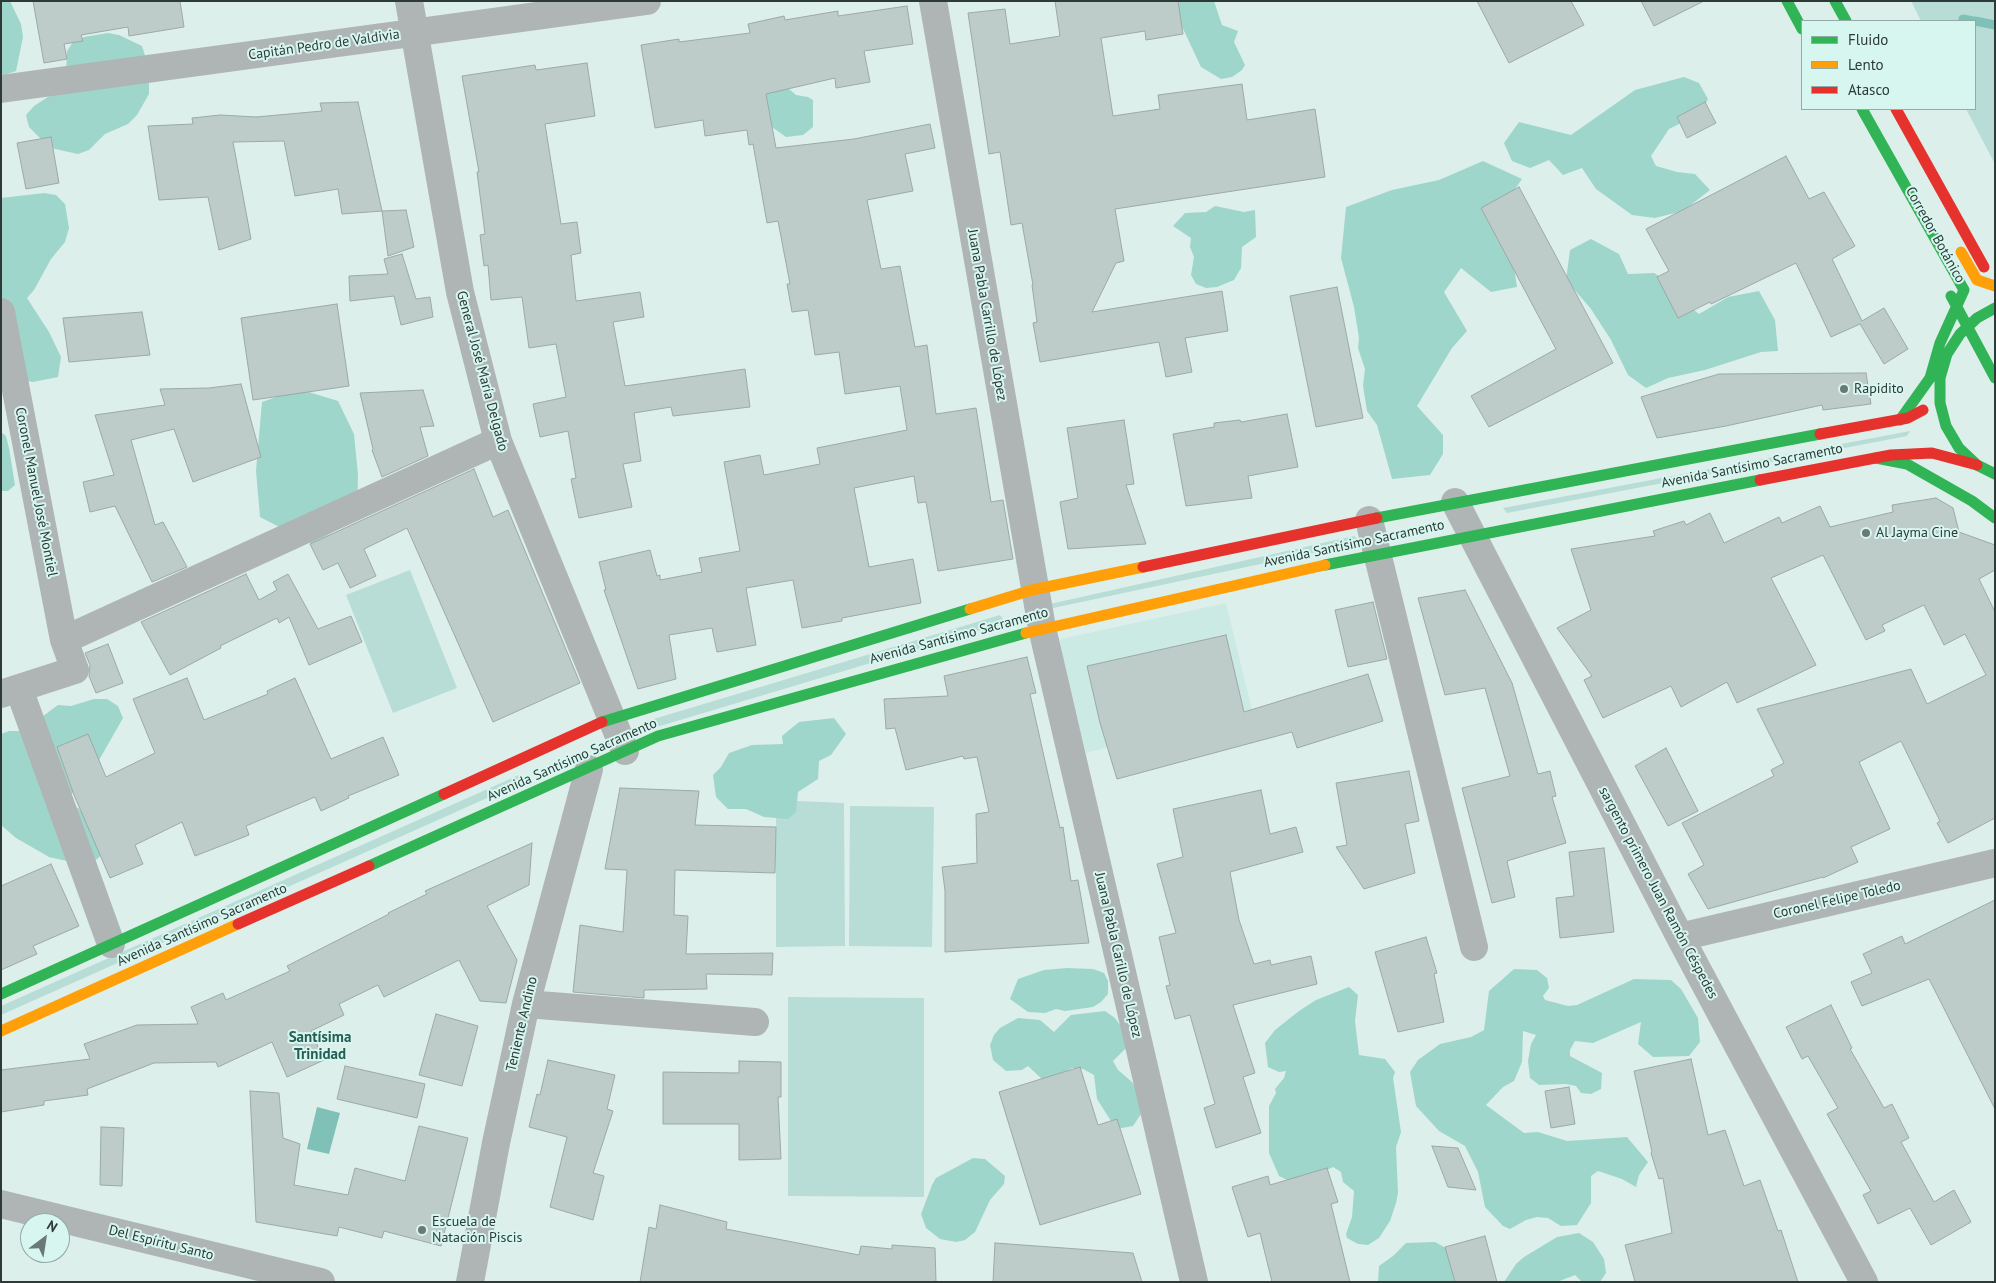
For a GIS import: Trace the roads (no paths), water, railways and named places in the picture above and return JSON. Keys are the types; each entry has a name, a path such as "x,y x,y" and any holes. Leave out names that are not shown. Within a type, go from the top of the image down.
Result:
{"main road":[{"path":"1787,1 1801,26"},
{"path":"1835,1 1845,20"},
{"path":"1863,110 1964,290 1940,343 1930,378 1900,420"},
{"name":"Corredor Botánico","path":"1897,110 1995,286"},
{"path":"1958,246 1977,280 1995,286"},
{"name":"Corredor Botánico","path":"1945,283 1995,378"},
{"path":"1995,308 1977,318 1960,334 1947,354 1940,378 1940,403 1946,426 1959,448 1986,470 1995,481"},
{"path":"1940,343 1947,354"},
{"name":"Avenida Santísimo Sacramento","path":"1,994 612,718 1035,589 1455,502 1900,420 1919,414 1925,408 1940,378"},
{"name":"Avenida Santísimo Sacramento","path":"1,1031 590,769 658,736 1042,628 1378,553 1876,458 1912,453 1932,453 1986,470"},
{"path":"1876,458 1907,464 1972,501 1995,518"}],"street":[{"name":"General José María Delgado","path":"409,1 460,292 498,441 625,751"},
{"name":"Capitán Pedro de Valdivia","path":"1,89 647,1"},
{"name":"Juana Pabla Carrillo de López","path":"933,1 1042,628"},
{"name":"Coronel Manuel José Montiel","path":"1,312 64,640 75,670 10,692"},
{"path":"64,640 498,441"},
{"name":"sargento primero Juan Ramón Céspedes","path":"1455,502 1680,937 1864,1282"},
{"path":"1369,520 1474,947"},
{"name":"Juana Pabla Carillo de López","path":"1042,628 1194,1282"},
{"path":"10,692 111,944"},
{"name":"Teniente Andino","path":"470,1282 496,1143 526,1004 590,769"},
{"name":"Coronel Felipe Toledo","path":"1680,937 1995,863"},
{"path":"526,1004 755,1022"},
{"name":"Del Espíritu Santo","path":"1,1204 321,1282"}],"waterway":[{"path":"1963,19 1968,20"},
{"path":"1976,21 1995,25"}],"place":[{"name":"Rapidito","path":"1844,389"},
{"name":"Al Jayma Cine","path":"1866,533"},
{"name":"Escuela de Natación Piscis","path":"422,1230"}],"district":[{"name":"Santísima Trinidad","path":"320,1046"}]}
